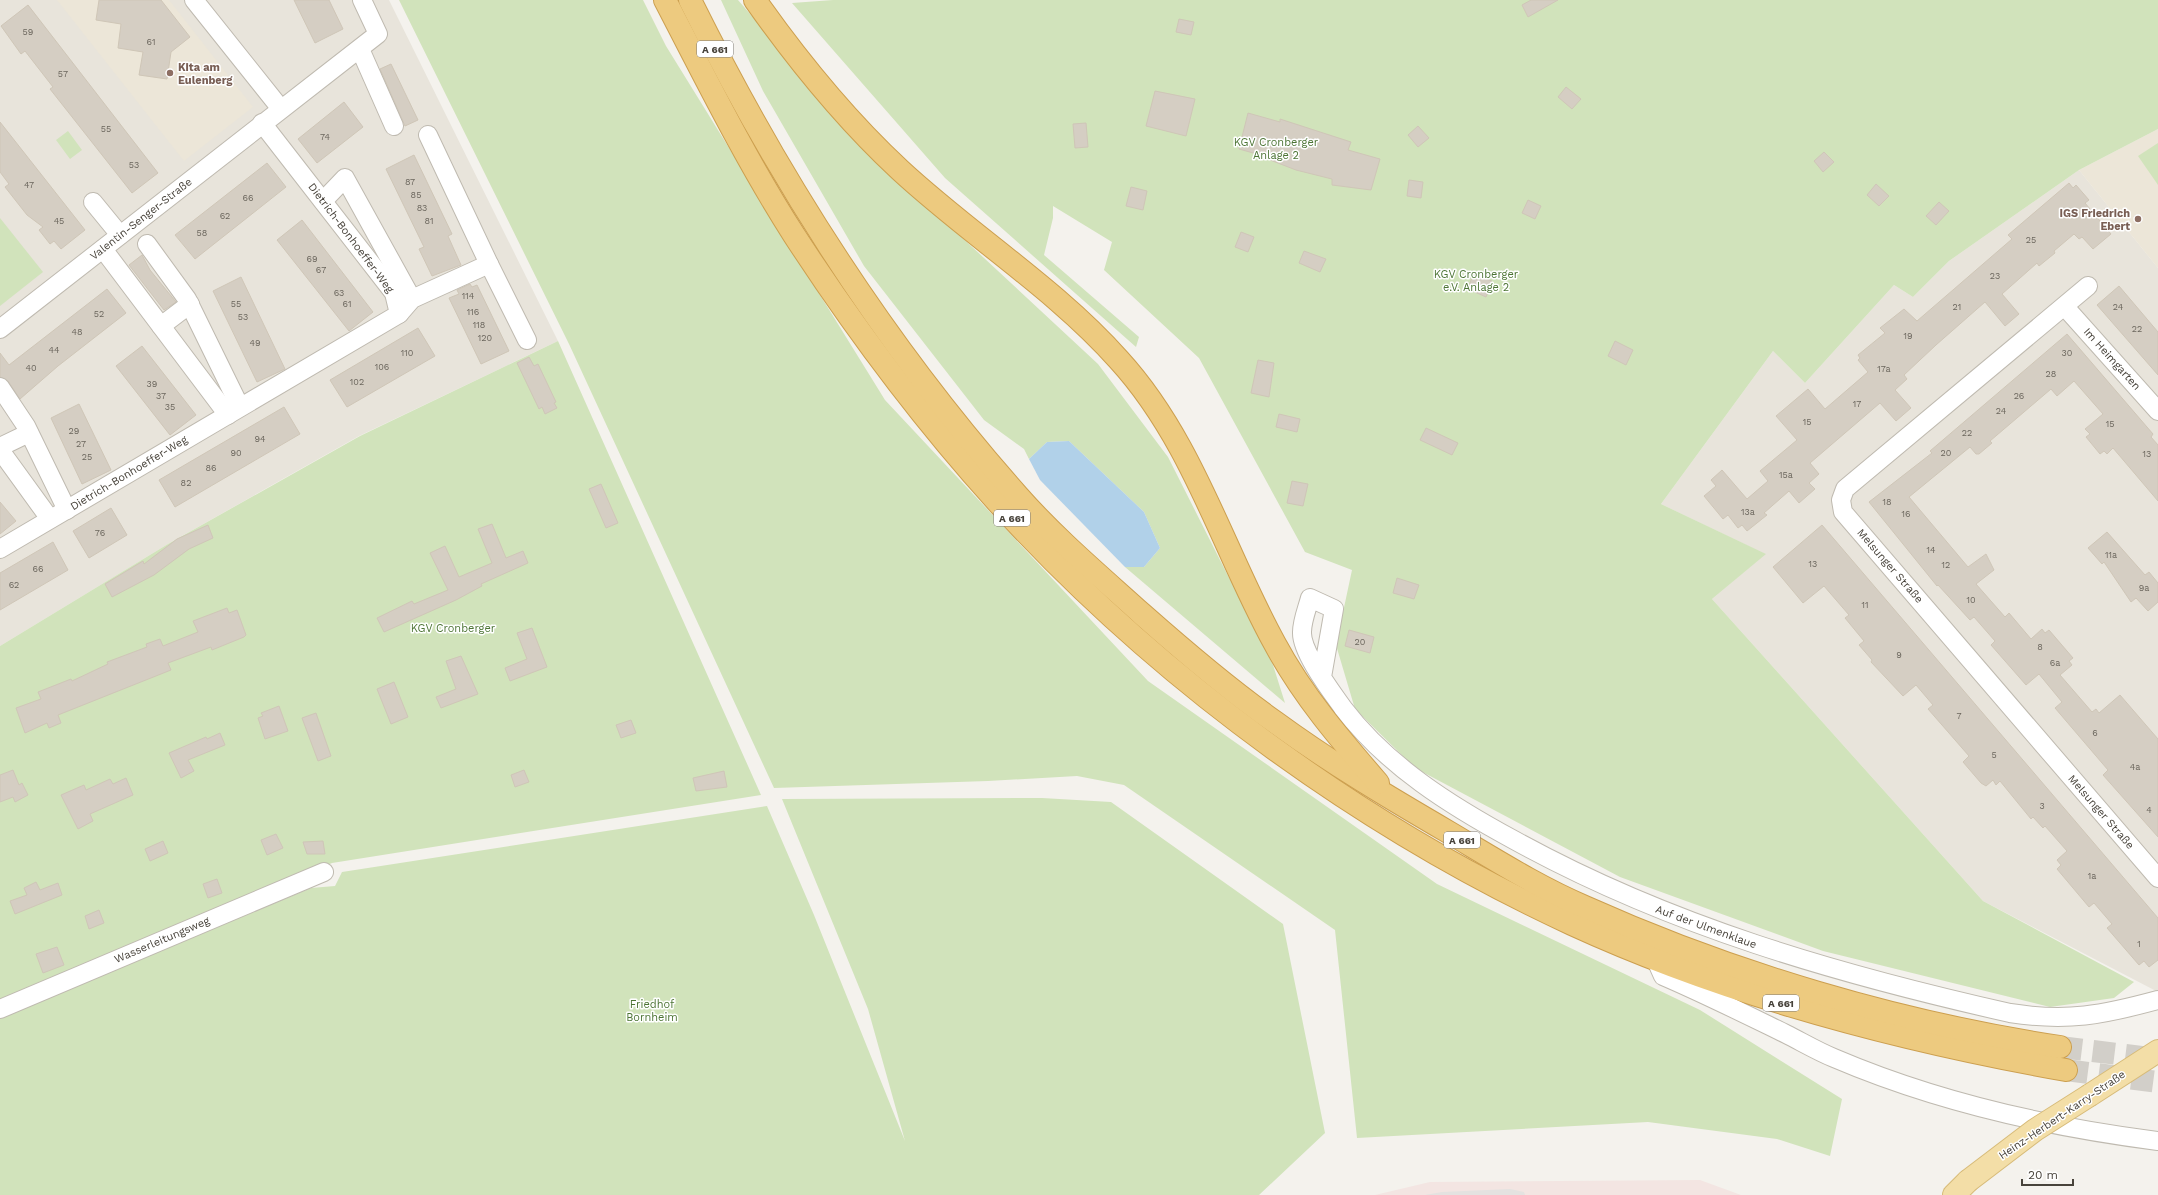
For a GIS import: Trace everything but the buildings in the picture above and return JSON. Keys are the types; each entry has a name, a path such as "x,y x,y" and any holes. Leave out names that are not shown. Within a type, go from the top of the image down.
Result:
{"highway":[{"name":"A 661","path":"665,0 751,161 791,231 878,355 928,419 1015,521 1115,620 1222,710 1354,802 1402,833 1509,893 1572,924 1721,983 1817,1014 1910,1038 1995,1057 2066,1070"},
{"name":"A 661","path":"690,0 772,156 851,281 896,345 947,411 1020,499 1078,556 1180,648 1227,686 1317,752 1394,800 1531,880 1582,906 1730,965 1806,989 1905,1015 2005,1038 2060,1047"},
{"path":"755,0 813,77 877,148 939,204 1047,292 1119,359 1170,428 1197,480 1275,644 1299,685 1331,728 1394,800"}],"main road":[{"name":"Heinz-Herbert-Karry-Straße","path":"1961,1188 2035,1130 2158,1051"}],"street":[{"path":"194,0 281,109"},
{"name":"Valentin-Senger-Straße","path":"0,329 378,34 362,0"},
{"path":"360,49 394,126"},
{"name":"Dietrich-Bonhoeffer-Weg","path":"0,549 398,314 394,293 262,124"},
{"path":"428,135 527,340"},
{"path":"323,201 345,178 412,300"},
{"path":"93,202 120,235"},
{"path":"147,244 190,304 234,411"},
{"path":"103,248 161,326 234,411"},
{"path":"398,314 412,300 489,264"},
{"name":"Melsunger Straße","path":"2088,286 2065,307 1845,489 1841,500 1843,512 2158,878"},
{"path":"161,326 190,304"},
{"name":"Im Heimgarten","path":"2065,307 2158,411"},
{"path":"0,387 29,433 67,510"},
{"path":"0,447 29,433"},
{"path":"0,450 50,519"},
{"name":"Auf der Ulmenklaue","path":"1322,677 1352,719 1380,748 1409,774 1440,797 1476,820 1553,862 1616,892 1675,916 1802,960 2010,1013 2035,1017 2072,1018 2111,1012 2158,1000"},
{"name":"Wasserleitungsweg","path":"0,1009 324,872"},
{"path":"1655,958 1663,976 1707,995 1834,1058 1890,1079 1950,1099 2016,1116 2079,1130 2158,1141"}],"shaded area":[{"path":"0,0 389,0 558,341 359,436 168,544 0,646"},
{"name":"Kita am Eulenberg","path":"57,0 169,0 253,107 184,161"},
{"name":"IGS Friedrich Ebert","path":"2158,129 2158,268 2079,170"},
{"path":"2079,170 2158,268 2158,992 1983,901 1712,599 1765,554 1661,504 1773,351 1805,383 1894,285 1913,297 1949,261"},
{"path":"1700,1180 1741,1195 1375,1195 1430,1182"},
{"path":"1510,1189 1524,1192 1525,1195 1425,1195 1442,1192"}],"green space":[{"path":"399,0 643,0 666,46 885,400 1148,681 1437,884 1700,1010 1842,1099 1830,1156 1777,1139 1648,1122 1357,1138 1335,930 1124,785 1077,776 988,781 774,788 569,344"},
{"path":"721,0 738,0 870,152 1098,364 1168,457 1273,665 1285,703 1125,567 1144,567 1160,548 1144,512 1069,441 1047,442 1029,459 1024,449 984,420 864,266 763,91"},
{"name":"KGV Cronberger e.V. Anlage 2","path":"833,0 2158,0 2158,129 2079,170 1949,261 1913,297 1894,285 1805,383 1773,351 1661,504 1766,554 1712,599 1983,901 2134,982 2114,998 2050,1007 1823,951 1620,877 1415,768 1355,709 1336,645 1352,570 1305,552 1199,358 1104,270 1112,242 1053,206 1053,218 1044,255 1139,337 1136,347 945,178 792,3"},
{"path":"68,131 82,150 70,159 56,140"},
{"path":"2158,143 2158,185 2138,156"},
{"path":"0,218 43,272 0,306"},
{"name":"KGV Cronberger","path":"558,341 761,795 332,863 0,1001 0,646 168,544 360,436"},
{"name":"Friedhof Bornheim","path":"1042,798 1111,802 1283,924 1325,1133 1259,1195 0,1195 0,1018 311,888 335,886 342,872 767,806 814,915 905,1141 868,1009 782,799"}],"water":[{"path":"1069,441 1144,512 1160,548 1144,567 1125,567 1040,480 1029,459 1047,442"}],"tunnel":[{"path":"2060,1047 2158,1059"},
{"path":"2066,1070 2158,1082"}],"place":[{"name":"Kita am Eulenberg","path":"170,73"},
{"name":"IGS Friedrich Ebert","path":"2138,219"}],"park label":[{"name":"KGV Cronberger Anlage 2","path":"1276,148"}]}
